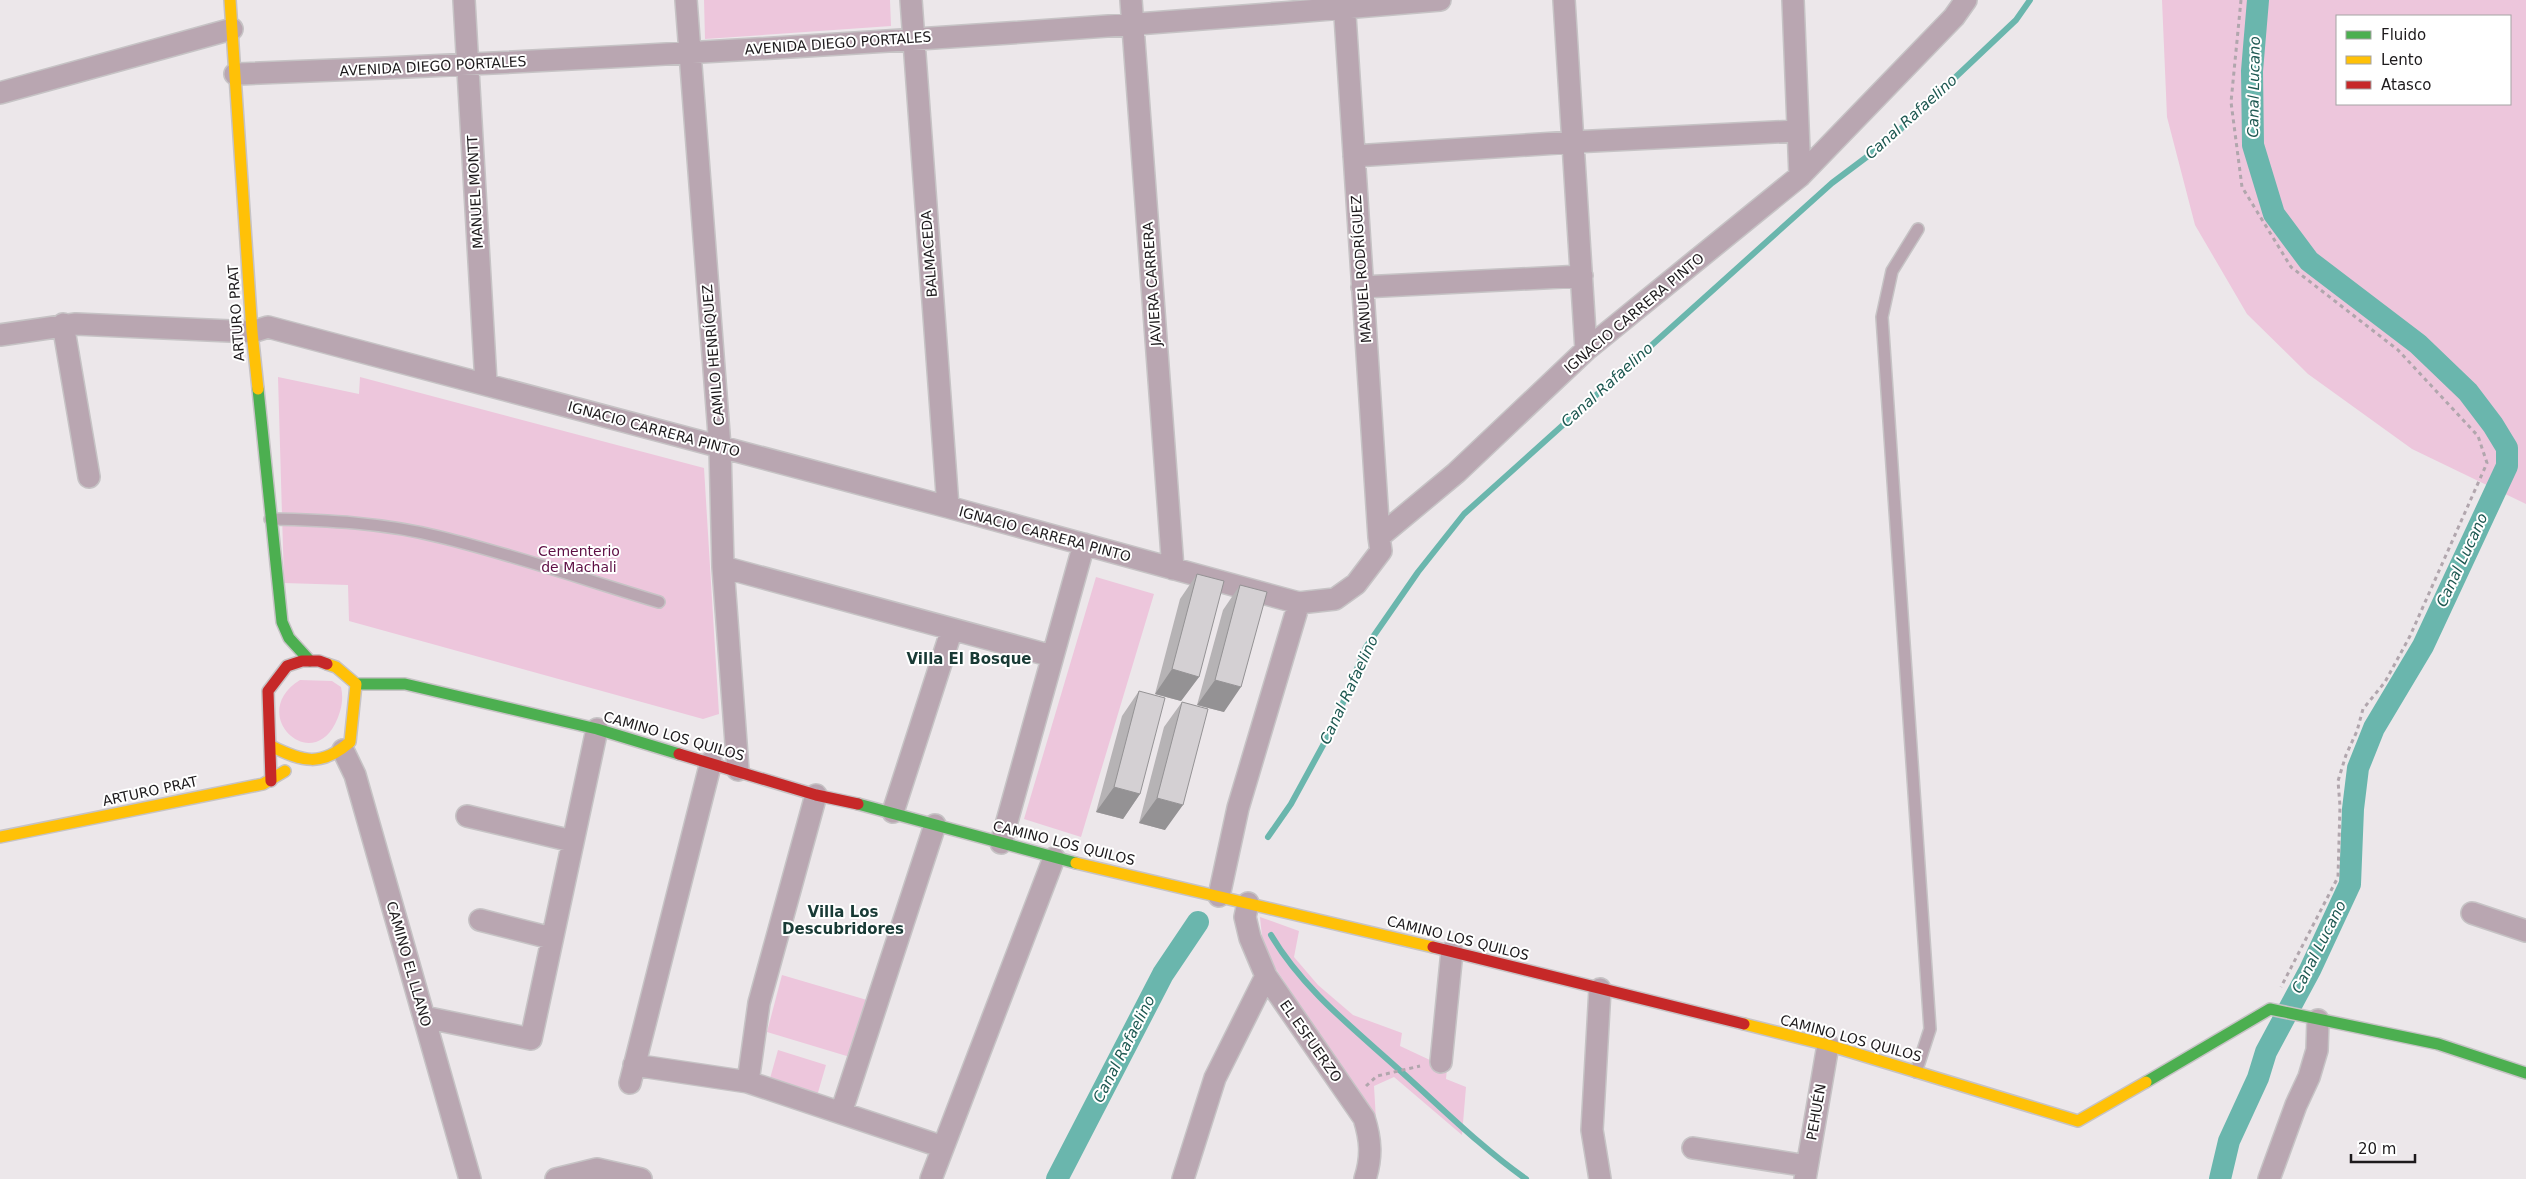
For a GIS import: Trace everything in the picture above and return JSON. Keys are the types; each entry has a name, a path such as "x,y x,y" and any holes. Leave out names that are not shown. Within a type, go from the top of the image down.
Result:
{"street":[{"name":"ARTURO PRAT","path":"230,0 252,332 282,622 289,638 310,661"},
{"name":"MANUEL MONTT","path":"464,0 486,383"},
{"name":"CAMILO HENRÍQUEZ","path":"686,0 688,52 720,447 723,567 738,770"},
{"name":"BALMACEDA","path":"911,0 948,507"},
{"name":"JAVIERA CARRERA","path":"1131,0 1173,569"},
{"name":"AVENIDA DIEGO PORTALES","path":"235,74 468,65 688,52 1133,23 1344,4 1440,0"},
{"path":"1564,0 1586,350"},
{"path":"1793,0 1800,176"},
{"name":"IGNACIO CARRERA PINTO","path":"0,335 63,324 252,332 268,327 486,383 1299,603 1335,599 1356,584 1381,551 1378,537 1456,473 1586,350 1800,176 1954,18 1966,0"},
{"name":"MANUEL RODRÍGUEZ","path":"1344,4 1378,537"},
{"path":"0,94 232,28"},
{"path":"1354,156 1573,142 1797,132"},
{"path":"1362,287 1582,276"},
{"path":"63,324 89,477"},
{"path":"1001,843 1084,544"},
{"path":"723,567 1052,656"},
{"path":"1219,896 1238,808 1299,603"},
{"path":"275,637 282,622"},
{"path":"893,812 952,629"},
{"path":"276,661 277,678"},
{"path":"271,746 298,758 311,761 328,758 343,750 350,742 356,684 336,667 319,661 287,666 268,690 271,781"},
{"name":"CAMINO LOS QUILOS","path":"356,684 406,684 597,729 816,795 893,812 1054,858 1452,951 1828,1045 2078,1121 2270,1009"},
{"path":"424,1017 531,1039 597,729"},
{"name":"CAMINO EL LLANO","path":"343,750 355,775 470,1179"},
{"name":"ARTURO PRAT","path":"0,836 271,781 282,774 298,758"},
{"path":"711,762 632,1074 748,1082 942,1147"},
{"path":"748,1082 759,1003 816,795"},
{"path":"467,816 572,841"},
{"path":"841,1112 935,825"},
{"path":"931,1179 1054,858"},
{"name":"EL ESFUERZO","path":"1248,903 1245,917 1250,938 1266,976 1364,1118 1371,1140 1369,1165 1365,1179"},
{"path":"2472,913 2526,931"},
{"path":"480,920 552,938"},
{"path":"1441,1062 1452,951"},
{"path":"1184,1179 1215,1078 1266,976"},
{"path":"1600,989 1592,1130 1600,1179"},
{"path":"2270,1009 2438,1044 2526,1073"},
{"path":"2269,1179 2309,1077 2317,1050 2318,1020"},
{"name":"PEHUÉN","path":"1806,1172 1828,1045"},
{"path":"1693,1148 1806,1172"},
{"path":"556,1179 598,1174 641,1179"}],"lane":[{"path":"1916,1072 1930,1029 1882,317 1892,271 1918,229"},
{"path":"270,519 364,523 439,536 659,602"}],"path":[{"path":"2241,0 2231,102 2242,187 2291,266 2398,350 2478,436 2487,463 2410,636 2386,682 2363,709 2357,731 2346,755 2338,780 2340,806 2338,877 2270,1009"},
{"path":"1377,1076 1412,1067"}],"green space":[{"path":"704,0 890,0 891,26 705,39"},
{"path":"2162,0 2526,0 2526,504 2412,449 2308,374 2247,314 2195,225 2167,117"},
{"name":"Cementerio de Machali","path":"278,377 359,394 360,377 704,468 719,714 703,719 349,621 348,585 284,583"},
{"path":"1096,577 1154,594 1081,837 1024,819"},
{"path":"300,680 332,681 341,687 341,706 335,724 324,738 311,743 299,741 288,733 281,722 279,708 285,693"},
{"path":"1260,917 1299,931 1294,957 1318,985 1353,1015 1402,1033 1400,1046 1447,1068 1446,1079 1466,1087 1462,1135 1394,1077 1374,1086 1376,1120 1270,960 1263,946"},
{"path":"782,975 867,1000 850,1057 767,1032"},
{"path":"778,1050 826,1065 817,1096 769,1082"}],"building":[{"path":"1197,574 1224,581 1199,677 1172,669"},
{"path":"1240,585 1267,592 1241,687 1215,680"},
{"path":"1139,691 1165,698 1140,794 1114,787"},
{"path":"1182,702 1208,709 1183,805 1157,798"}],"waterway":[{"name":"Canal Rafaelino","path":"1268,837 1291,804 1333,727 1366,647 1418,572 1464,514 1832,183 1888,141 2016,20 2030,0"},
{"name":"Canal Lucano","path":"2220,1179 2229,1141 2258,1078 2266,1052 2310,970 2350,884 2353,809 2358,768 2374,728 2423,646 2507,466 2507,448 2493,425 2468,392 2418,344 2309,261 2274,214 2253,145 2252,71 2258,0"},
{"name":"Canal Rafaelino","path":"1057,1179 1163,974 1198,922"},
{"path":"1271,935 1299,974 1332,1009 1479,1142 1526,1179"}],"traffic: fast":[{"path":"258,389 282,622 289,638 310,661"},
{"path":"356,684 405,684 597,729 679,754"},
{"path":"858,804 1076,863"},
{"path":"2146,1082 2270,1009 2438,1044 2526,1073"}],"traffic: slow":[{"path":"230,0 252,332 258,389"},
{"path":"271,746 293,756 312,759 330,755 350,742 356,684 336,667 327,664"},
{"path":"0,837 263,784 285,771"},
{"path":"1076,863 1433,947"},
{"path":"1744,1024 1828,1045 2078,1121 2146,1082"}],"traffic: jam":[{"path":"271,781 268,691 287,666 302,661 319,661 327,664"},
{"path":"679,754 816,795 858,804"},
{"path":"1433,947 1744,1024"}],"district":[{"name":"Villa El Bosque","path":"969,659"},
{"name":"Villa Los Descubridores","path":"843,920"}]}
